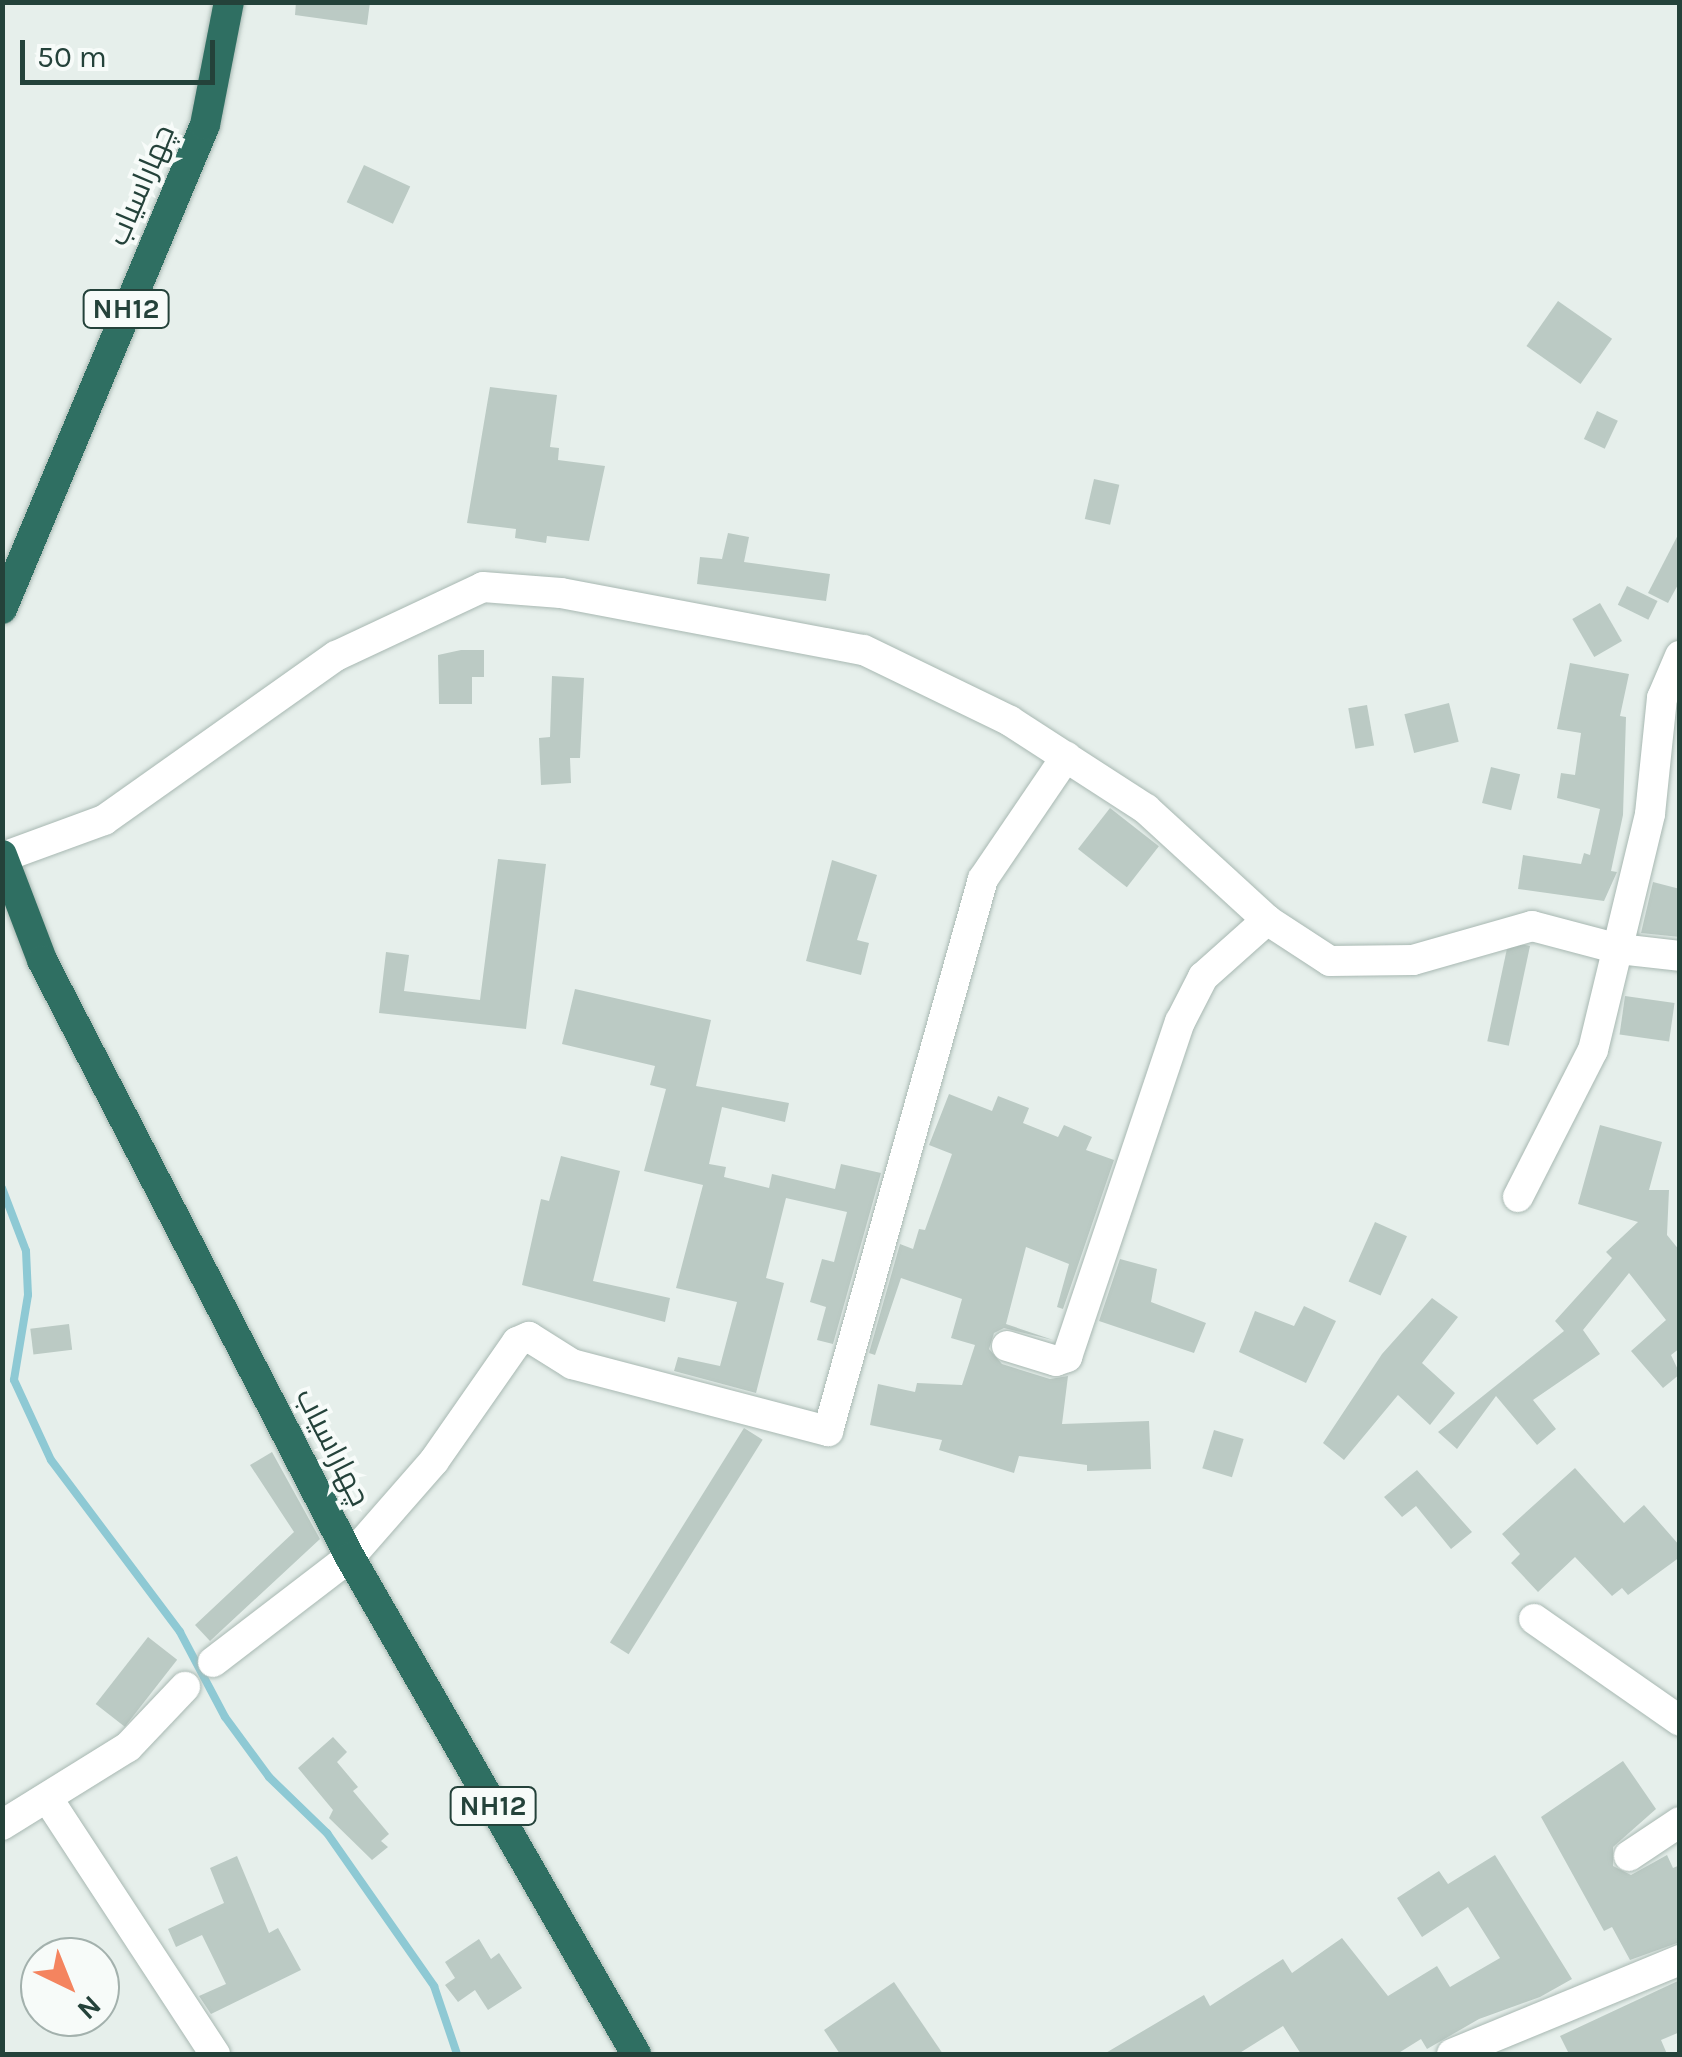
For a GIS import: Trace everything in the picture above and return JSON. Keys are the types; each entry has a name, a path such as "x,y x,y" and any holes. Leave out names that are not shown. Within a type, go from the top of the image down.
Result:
{"highway":[{"name":"چهاراسیاب","path":"2,609 205,125 229,2"},
{"name":"چهاراسیاب","path":"3,856 42,960 350,1556 636,2054"}],"street":[{"path":"3,856 104,820 336,656 484,587 560,593 864,650 1010,721 1146,809 1267,920 1330,961 1413,960 1532,926 1618,949 1680,956"},
{"path":"1518,1197 1593,1050 1650,814 1662,698 1680,656"},
{"path":"2,1824 128,1747 213,1662 350,1556 434,1460 517,1342 529,1337 572,1364 828,1431 983,879 1066,758"},
{"path":"1007,1346 1056,1361 1067,1357 1180,1022 1203,977 1267,920"},
{"path":"1534,1619 1680,1721"},
{"path":"48,1799 214,2054"},
{"path":"1629,1856 1680,1822"},
{"path":"1452,2054 1680,1960"}],"building":[{"path":"296,2 370,2 367,25 295,15"},
{"path":"364,165 410,187 393,224 347,202"},
{"path":"1558,301 1612,339 1581,384 1526,346"},
{"path":"490,387 557,395 550,447 559,448 558,460 605,466 589,541 547,536 546,543 515,538 516,529 467,523"},
{"path":"1597,411 1618,421 1605,449 1584,439"},
{"path":"1094,479 1119,485 1110,525 1085,519"},
{"path":"1680,531 1680,581 1668,603 1648,593"},
{"path":"728,533 749,537 744,562 830,574 826,601 697,584 700,557 722,559"},
{"path":"1627,586 1658,601 1648,620 1618,605"},
{"path":"1600,603 1622,641 1594,657 1572,619"},
{"path":"484,650 484,677 472,677 472,704 439,704 438,655"},
{"path":"1570,663 1629,674 1620,716 1626,717 1623,815 1611,871 1617,872 1604,901 1518,889 1523,855 1581,864 1584,853 1590,855 1600,809 1557,798 1561,773 1575,775 1581,733 1557,729"},
{"path":"552,676 584,678 580,758 570,758 571,783 541,785 539,738 550,737"},
{"path":"1449,703 1459,742 1414,753 1404,714"},
{"path":"1367,705 1374,745 1355,749 1348,708"},
{"path":"1491,767 1520,774 1511,810 1482,803"},
{"path":"1110,808 1159,846 1127,887 1078,849"},
{"path":"498,859 546,864 526,1029 379,1013 386,952 409,955 404,991 480,1000"},
{"path":"832,860 877,875 857,940 869,943 861,975 806,961"},
{"path":"1653,882 1680,889 1680,937 1641,933"},
{"path":"1508,941 1530,946 1509,1046 1487,1041"},
{"path":"575,989 711,1020 696,1086 789,1103 785,1122 722,1107 709,1164 726,1167 724,1177 769,1188 772,1174 835,1189 841,1164 881,1173 833,1344 817,1340 826,1307 810,1302 822,1259 834,1262 847,1212 786,1198 766,1278 784,1283 756,1393 674,1371 678,1357 720,1366 737,1302 676,1288 703,1185 644,1171 666,1089 650,1085 655,1066 562,1044"},
{"path":"1625,996 1675,1003 1669,1042 1620,1035"},
{"path":"949,1094 992,1111 998,1096 1029,1108 1023,1123 1058,1137 1064,1125 1092,1137 1086,1150 1114,1160 1063,1309 1057,1307 1069,1264 1026,1247 1006,1324 1053,1340 1004,1328 994,1333 989,1349 1002,1364 1050,1379 1068,1376 1062,1424 1149,1421 1151,1469 1087,1471 1087,1465 1019,1456 1014,1473 939,1450 942,1440 870,1425 878,1384 915,1392 917,1383 962,1385 975,1345 951,1338 962,1299 901,1278 875,1355 869,1353 900,1244 913,1249 919,1229 925,1230 952,1154 929,1145"},
{"path":"1600,1125 1662,1142 1649,1190 1669,1190 1667,1235 1680,1251 1680,1348 1671,1355 1680,1374 1663,1388 1631,1351 1666,1320 1629,1273 1583,1330 1600,1354 1533,1400 1556,1429 1537,1445 1496,1396 1457,1449 1438,1432 1564,1331 1555,1321 1612,1258 1606,1252 1638,1222 1578,1204"},
{"path":"561,1156 620,1171 593,1281 670,1298 665,1322 522,1285 541,1199 549,1201"},
{"path":"1375,1222 1407,1236 1381,1296 1349,1281"},
{"path":"1120,1259 1157,1269 1151,1302 1206,1323 1194,1353 1099,1321"},
{"path":"1432,1298 1458,1317 1422,1363 1455,1393 1430,1425 1398,1395 1344,1460 1323,1443 1382,1354"},
{"path":"1304,1306 1336,1321 1306,1383 1239,1352 1255,1311 1294,1326"},
{"path":"69,1324 72,1350 33,1355 30,1329"},
{"path":"744,1428 763,1440 629,1654 610,1643"},
{"path":"1214,1430 1244,1439 1232,1477 1202,1468"},
{"path":"272,1452 320,1539 210,1641 195,1625 294,1532 250,1465"},
{"path":"1575,1468 1624,1523 1644,1505 1680,1546 1680,1557 1628,1595 1622,1588 1612,1596 1575,1557 1538,1592 1511,1563 1520,1554 1502,1534"},
{"path":"1417,1470 1472,1532 1451,1549 1416,1506 1402,1517 1384,1497"},
{"path":"148,1637 177,1660 125,1727 96,1704"},
{"path":"333,1737 347,1752 337,1762 358,1787 353,1791 389,1834 381,1841 388,1847 372,1860 329,1818 333,1810 298,1768"},
{"path":"1623,1761 1656,1809 1613,1847 1613,1866 1631,1875 1667,1855 1673,1868 1680,1865 1680,1942 1630,1960 1612,1927 1604,1931 1541,1817"},
{"path":"1495,1855 1572,1979 1540,1997 1479,2019 1427,2049 1421,2039 1397,2054 1301,2054 1283,2026 1238,2054 1104,2054 1204,1995 1210,2006 1283,1959 1292,1973 1342,1938 1388,1996 1437,1966 1450,1987 1500,1958 1468,1907 1422,1937 1397,1898 1439,1871 1448,1884"},
{"path":"237,1856 269,1933 278,1928 301,1970 211,2014 199,1996 226,1984 202,1935 176,1947 168,1929 224,1903 210,1868"},
{"path":"479,1939 491,1959 499,1953 522,1988 488,2010 475,1990 458,2002 445,1985 455,1978 445,1962"},
{"path":"1680,1980 1680,2032 1661,2040 1667,2054 1569,2054 1560,2036"},
{"path":"894,1982 943,2054 840,2054 824,2030"}],"waterway":[{"path":"2,1188 26,1251 28,1295 14,1380 51,1460 180,1632 225,1717 269,1777 327,1833 434,1986 457,2054"}]}
